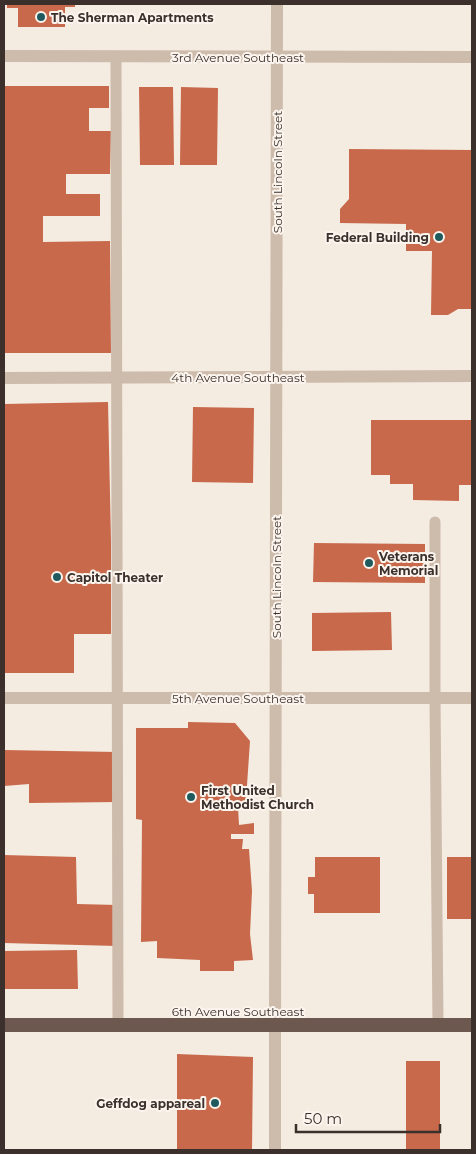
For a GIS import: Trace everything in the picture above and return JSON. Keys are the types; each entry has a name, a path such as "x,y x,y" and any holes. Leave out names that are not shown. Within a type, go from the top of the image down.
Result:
{"highway":[{"name":"6th Avenue Southeast","path":"4,1026 472,1026"}],"street":[{"name":"South Lincoln Street","path":"275,1150 278,4"},
{"name":"3rd Avenue Southeast","path":"4,56 472,57"},
{"name":"4th Avenue Southeast","path":"4,378 472,376"},
{"name":"5th Avenue Southeast","path":"4,698 472,698"}],"lane":[{"path":"116,56 115,377 118,1026"},
{"path":"435,522 438,1026"}],"building":[{"name":"The Sherman Apartments","path":"7,4 75,4 75,7 65,7 65,27 18,27 18,8 7,8"},
{"path":"4,86 109,86 109,108 89,108 89,131 111,131 110,174 66,174 66,194 100,194 100,216 43,216 43,242 110,241 111,353 4,353"},
{"path":"139,87 173,87 174,165 140,165"},
{"path":"181,87 218,88 217,165 180,165"},
{"name":"Federal Building","path":"349,149 472,150 472,309 458,309 448,315 431,315 432,251 406,251 406,224 340,223 340,209 349,199"},
{"path":"108,402 111,634 74,634 74,673 4,673 4,404"},
{"path":"193,407 254,408 253,483 192,482"},
{"path":"371,420 472,420 472,485 459,485 459,501 413,500 413,484 390,484 390,475 371,475"},
{"name":"Veterans Memorial","path":"314,543 425,544 425,583 313,582"},
{"path":"391,612 392,650 312,651 312,613"},
{"path":"188,722 235,723 250,741 246,800 238,807 239,825 254,823 254,834 231,834 231,839 243,839 242,849 249,849 252,891 250,934 253,960 234,961 234,971 200,971 200,960 157,958 157,941 141,942 142,820 136,819 136,728 188,728"},
{"path":"4,750 117,752 117,802 29,803 29,784 4,786"},
{"path":"4,855 76,857 77,904 117,905 117,946 4,943"},
{"path":"315,857 380,857 380,913 314,913 314,894 308,894 308,877 315,877"},
{"path":"447,857 472,857 472,919 447,919"},
{"path":"77,950 78,989 4,989 4,951"},
{"name":"Geffdog appareal","path":"177,1054 253,1057 252,1150 177,1150"},
{"path":"406,1061 440,1061 440,1150 406,1150"}],"place":[{"name":"The Sherman Apartments","path":"41,17"},
{"name":"Federal Building","path":"439,237"},
{"name":"Veterans Memorial","path":"369,563"},
{"name":"Capitol Theater","path":"57,577"},
{"name":"First United Methodist Church","path":"191,797"},
{"name":"Geffdog appareal","path":"215,1103"}]}
